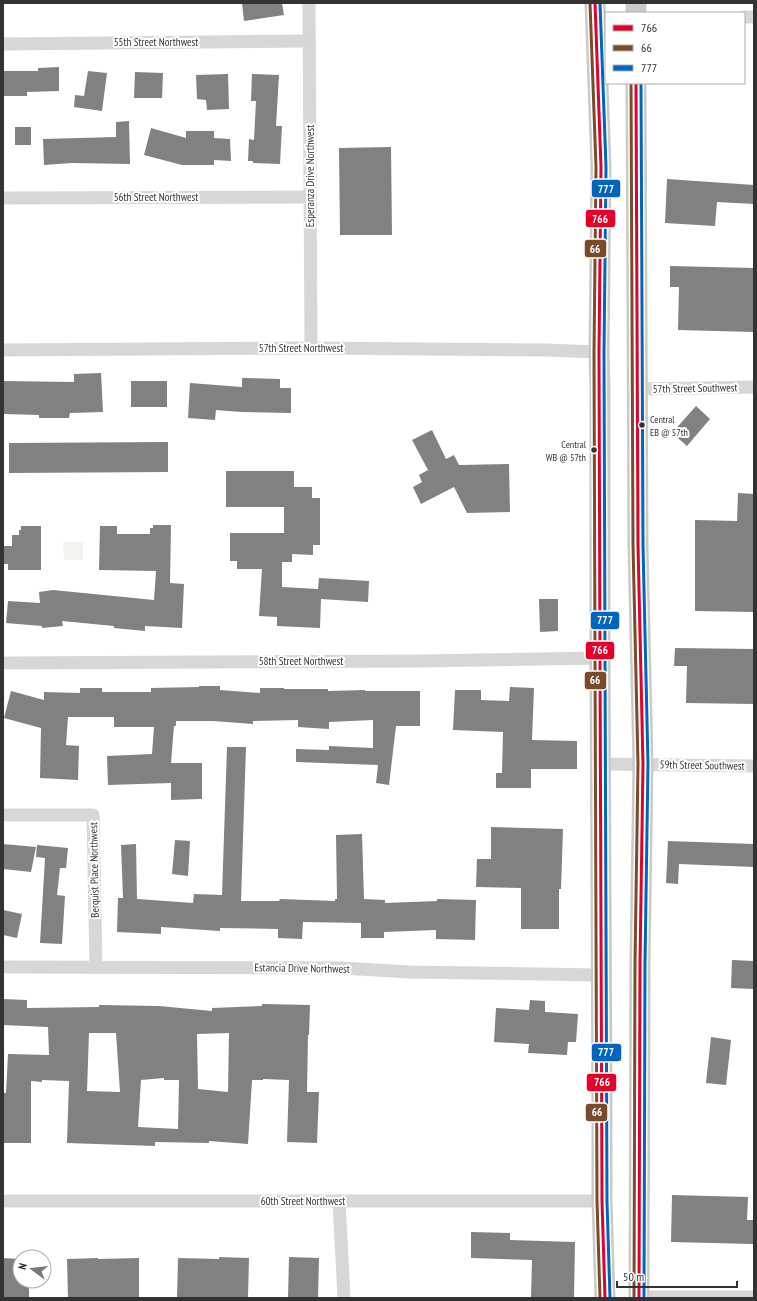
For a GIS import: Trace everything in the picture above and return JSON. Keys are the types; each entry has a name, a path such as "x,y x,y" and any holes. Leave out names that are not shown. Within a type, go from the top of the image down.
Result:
{"main road":[{"path":"595,3 601,167 599,352 601,592 601,976 602,1201 605,1298"},
{"path":"636,84 638,545 643,764 640,971 639,1297"}],"street":[{"name":"Esperanza Drive Northwest","path":"309,3 311,348"},
{"name":"55th Street Northwest","path":"3,44 309,41"},
{"name":"56th Street Northwest","path":"3,198 310,197"},
{"name":"57th Street Northwest","path":"3,350 311,348 546,350 599,352"},
{"name":"57th Street Southwest","path":"637,389 754,387"},
{"name":"58th Street Northwest","path":"3,663 416,661 600,658"},
{"name":"59th Street Southwest","path":"601,764 754,766"},
{"name":"Berquist Place Northwest","path":"3,815 93,815 96,967"},
{"name":"Estancia Drive Northwest","path":"3,968 342,968 410,972 601,976"},
{"name":"60th Street Northwest","path":"3,1201 602,1201"},
{"path":"339,1201 344,1298"},
{"path":"639,1297 754,1297"}],"shaded area":[{"path":"63,542 83,542 83,560 64,560"}],"building":[{"path":"242,3 282,3 284,15 244,21"},
{"path":"59,67 59,91 27,92 27,96 4,96 4,71 38,71 38,68"},
{"path":"88,71 107,73 102,111 74,107 75,95 84,96"},
{"path":"135,72 163,73 162,98 134,98"},
{"path":"228,74 229,109 207,110 206,100 197,99 196,75"},
{"path":"252,74 279,75 276,126 282,126 280,164 253,163 253,161 248,161 249,139 254,140 256,101 251,101"},
{"path":"129,121 130,164 72,163 44,165 43,139 116,137 116,122"},
{"path":"15,127 31,127 31,145 15,145"},
{"path":"151,128 186,138 186,131 214,131 214,138 230,139 231,161 214,160 214,165 182,165 144,155"},
{"path":"391,147 392,235 340,235 339,148"},
{"path":"667,179 754,185 754,204 717,202 715,226 665,223"},
{"path":"670,266 754,268 754,332 678,330 679,287 670,287"},
{"path":"101,373 103,412 70,413 69,418 39,418 39,415 3,414 3,381 74,382 74,374"},
{"path":"242,378 280,379 280,388 291,388 291,413 216,410 215,420 188,418 190,383 242,387"},
{"path":"131,381 167,381 167,407 131,407"},
{"path":"696,406 710,419 687,446 672,433"},
{"path":"432,430 446,459 454,455 459,465 509,464 510,512 467,513 454,487 421,504 413,487 422,482 419,475 428,470 412,440"},
{"path":"168,442 168,472 9,473 9,443"},
{"path":"226,471 294,471 294,487 312,487 312,498 320,498 320,545 313,545 313,555 292,554 292,562 282,562 282,587 318,589 319,578 369,581 368,602 321,599 320,628 277,626 277,617 259,616 262,569 237,569 237,561 230,561 230,533 284,533 284,507 226,507"},
{"path":"738,493 754,494 754,612 695,611 695,520 737,521"},
{"path":"153,525 171,525 170,583 184,584 182,628 145,626 145,631 114,628 114,626 62,621 63,626 42,628 42,626 6,623 8,601 40,603 39,592 53,590 154,600 156,571 99,570 100,526 117,526 117,534 150,534 150,528 153,528"},
{"path":"21,526 41,526 41,570 8,570 8,564 3,564 3,546 12,546 12,535 19,535"},
{"path":"539,599 558,599 558,631 540,632"},
{"path":"675,648 754,649 754,704 686,703 687,666 674,666"},
{"path":"220,686 220,690 260,693 260,688 328,689 328,691 420,691 420,726 396,726 389,785 376,783 378,765 296,762 296,749 329,750 329,746 373,748 373,720 329,722 329,729 298,727 298,720 253,721 253,724 213,721 176,721 176,726 174,726 171,763 202,763 202,799 171,800 171,783 108,785 107,756 152,754 154,727 114,727 114,717 68,717 66,745 79,746 78,780 40,778 41,728 4,718 11,691 44,700 44,692 80,693 80,688 102,688 102,692 151,692 151,688"},
{"path":"510,687 534,688 532,740 577,741 577,769 531,769 531,788 496,788 496,773 502,773 503,732 453,730 455,690 481,690 481,700 509,701"},
{"path":"227,747 246,747 241,901 279,901 280,899 335,901 335,899 337,899 336,835 362,834 364,899 385,900 385,903 437,901 437,899 476,900 475,940 436,939 436,930 384,932 384,938 361,938 361,923 303,922 302,939 278,938 278,929 220,928 220,931 161,927 161,934 117,932 118,898 123,898 121,845 136,844 137,899 193,903 194,894 222,895"},
{"path":"491,827 563,829 561,889 559,889 559,929 521,929 521,888 476,887 477,859 491,859"},
{"path":"175,840 190,841 188,876 172,874"},
{"path":"668,841 754,844 754,867 679,864 678,884 666,883"},
{"path":"3,844 36,847 31,872 3,869"},
{"path":"37,845 68,848 66,868 60,868 57,895 65,896 62,944 40,943 45,858 36,857"},
{"path":"3,910 22,914 17,938 3,935"},
{"path":"732,960 754,961 754,989 731,988"},
{"path":"3,999 27,1000 27,1008 99,1007 99,1005 159,1006 212,1011 212,1008 262,1006 262,1004 310,1005 307,1092 319,1092 317,1143 287,1142 289,1080 263,1079 252,1080 248,1144 209,1141 209,1143 155,1142 155,1146 67,1143 69,1081 42,1080 42,1082 31,1081 31,1143 3,1143 3,1093 6,1093 8,1054 49,1055 48,1027 3,1025","holes":["89,1033 116,1033 120,1092 87,1091","229,1033 228,1092 198,1089 197,1034","164,1078 164,1080 179,1080 178,1129 138,1127 141,1080"]},
{"path":"530,1000 545,1001 545,1012 578,1014 576,1042 568,1042 567,1055 528,1053 529,1044 494,1042 496,1008 529,1010"},
{"path":"711,1037 731,1040 726,1085 706,1083"},
{"path":"672,1195 748,1197 747,1220 754,1220 753,1244 671,1242"},
{"path":"471,1232 510,1233 510,1240 575,1242 574,1298 531,1298 532,1260 471,1258"},
{"path":"219,1257 249,1258 248,1298 177,1298 178,1258 219,1259"},
{"path":"289,1257 319,1258 318,1298 288,1298"},
{"path":"3,1258 12,1259 12,1289 29,1289 29,1298 3,1298"},
{"path":"139,1258 139,1298 68,1298 67,1259"}],"transit line":[{"name":"66","path":"590,3 596,167 594,352 595,658 597,1201 600,1298"},
{"name":"766","path":"595,3 601,167 599,352 600,658 602,1201 605,1298"},
{"name":"777","path":"600,3 606,167 604,352 605,658 607,1201 610,1298"},
{"name":"66","path":"631,84 633,545 638,764 635,963 634,1298"},
{"name":"766","path":"636,84 638,545 643,764 640,963 639,1298"},
{"name":"777","path":"641,84 643,545 648,764 645,963 644,1298"}],"place":[{"name":"Central EB @ 57th","path":"642,425"},
{"name":"Central WB @ 57th","path":"594,450"}]}
